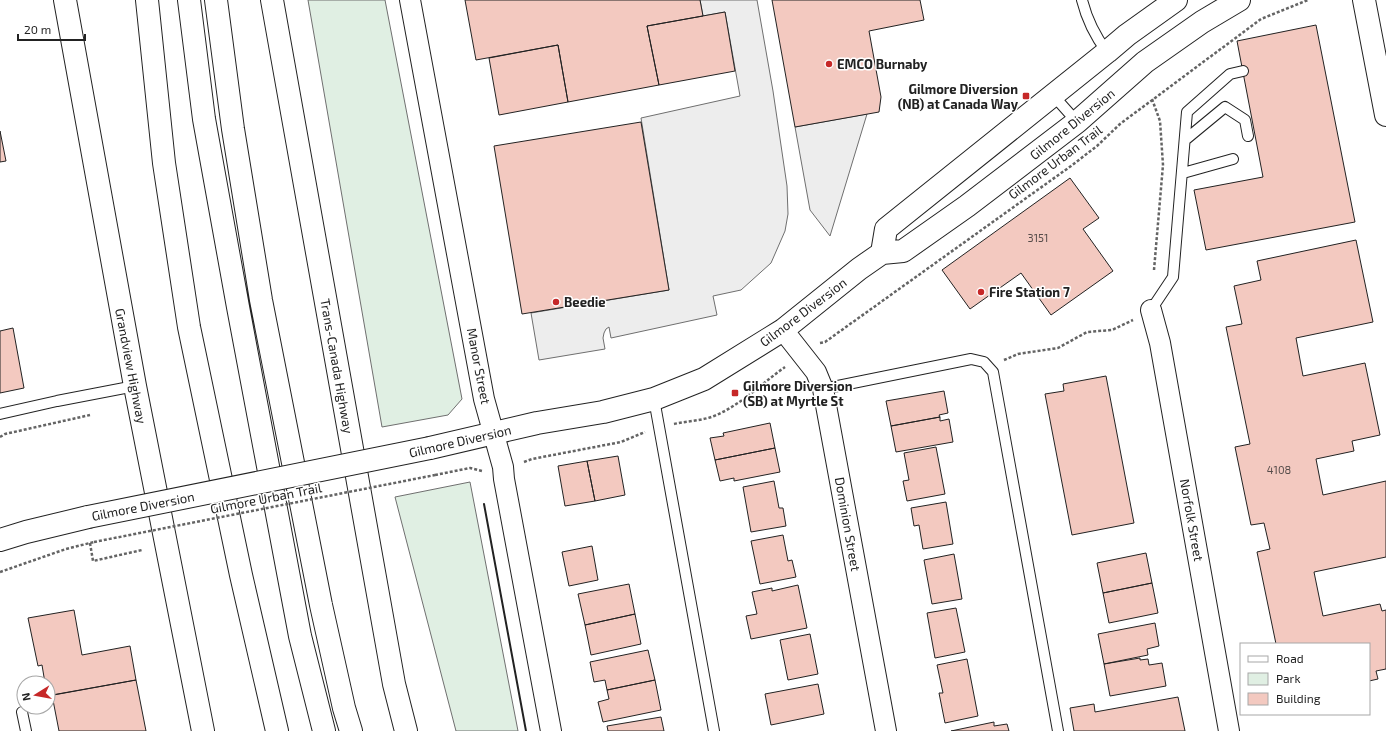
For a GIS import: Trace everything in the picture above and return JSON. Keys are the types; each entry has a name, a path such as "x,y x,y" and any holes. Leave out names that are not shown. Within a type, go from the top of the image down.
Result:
{"main road":[{"name":"Grandview Highway","path":"65,0 134,386 203,731"},
{"path":"147,0 164,163 189,327 241,575 277,731"},
{"path":"189,0 204,119 238,308 300,636 324,731"},
{"path":"216,0 233,129 261,300 321,605 344,708 351,731"},
{"name":"Trans-Canada Highway","path":"272,0 394,684 406,731"},
{"path":"882,253 886,229 1127,35 1176,0"},
{"name":"Gilmore Diversion","path":"0,540 88,517 430,448 537,423 603,412 654,399 704,379 783,330 859,269 882,253 903,251 967,206 1077,122 1145,62 1202,22 1239,0"},
{"path":"1364,0 1386,115"},
{"path":"241,575 262,731"}],"street":[{"name":"Manor Street","path":"410,0 484,399 503,467 505,486 551,731"},
{"name":"Norfolk Street","path":"1151,310 1160,343 1229,731"},
{"name":"Dominion Street","path":"783,330 816,372 823,389 886,731"}],"lane":[{"path":"1082,0 1087,18 1098,40 1107,52"},
{"path":"1151,310 1173,277 1187,112 1230,74 1242,71"},
{"path":"1053,95 1077,122"},
{"path":"1185,140 1225,106 1245,120 1248,136"},
{"path":"1183,173 1233,159"},
{"path":"823,389 971,359 984,362 993,372 1058,731"},
{"path":"0,414 58,400 134,386"},
{"path":"654,399 714,731"},
{"path":"23,715 26,731"}],"path":[{"name":"Gilmore Urban Trail","path":"817,345 825,342 1071,166 1152,99 1260,19 1308,0"},
{"path":"1152,99 1160,121 1163,165 1154,270"},
{"path":"989,367 1018,354 1058,348 1087,332 1115,330 1151,310"},
{"path":"0,437 5,434 90,415"},
{"path":"522,463 542,457"},
{"name":"Gilmore Urban Trail","path":"0,572 21,564 94,542 470,468 482,471 487,470"},
{"path":"90,543 93,561 142,550"}],"green space":[{"path":"308,0 385,0 462,399 448,415 382,427"},
{"path":"470,482 518,731 456,731 395,497"}],"shaded area":[{"path":"700,0 757,0 773,91 787,186 788,214 785,231 771,263 741,290 713,296 717,315 611,338 609,327 606,329 603,338 605,349 539,360 531,313 669,290 641,118 740,96 725,12 703,16"},
{"path":"867,114 830,236 810,210 795,127"}],"building":[{"path":"465,0 700,0 703,16 647,26 659,85 568,102 558,45 476,60"},
{"name":"EMCO Burnaby","path":"772,0 920,0 924,20 869,31 881,97 879,112 795,127"},
{"path":"725,12 735,71 659,85 647,26"},
{"path":"1316,25 1355,222 1206,250 1194,190 1263,177 1237,41"},
{"path":"558,45 568,102 499,115 489,58"},
{"path":"641,122 669,290 522,314 494,146"},
{"path":"0,131 6,161 0,162"},
{"path":"1070,178 1099,218 1083,229 1113,271 1051,315 1021,273 970,309 942,270"},
{"path":"1356,240 1373,322 1296,338 1303,376 1365,363 1380,435 1352,441 1354,451 1316,459 1323,495 1386,481 1386,557 1314,572 1323,616 1380,604 1382,611 1386,610 1386,669 1376,671 1378,679 1370,681 1370,643 1276,643 1257,552 1270,549 1264,523 1251,525 1235,447 1250,444 1226,327 1242,324 1234,286 1261,280 1257,261"},
{"path":"13,328 24,388 0,393 0,331"},
{"path":"1106,376 1134,523 1072,535 1045,394 1064,391 1063,384"},
{"path":"944,391 948,413 939,415 940,417 891,426 886,401"},
{"path":"940,417 940,421 949,419 953,442 896,452 891,426"},
{"path":"770,423 775,448 715,460 710,438 724,436 723,433"},
{"path":"936,447 945,494 907,501 903,481 909,480 904,453"},
{"path":"775,448 780,472 734,481 734,478 720,481 715,460"},
{"path":"618,456 625,495 595,501 587,461"},
{"path":"587,461 595,501 565,506 558,466"},
{"path":"774,481 779,508 783,508 786,526 751,532 743,487"},
{"path":"946,502 953,544 923,549 919,525 914,526 911,508"},
{"path":"783,535 788,561 792,560 796,577 760,584 751,541"},
{"path":"592,546 598,580 569,586 562,552"},
{"path":"1146,553 1152,583 1103,593 1097,563"},
{"path":"954,554 962,599 932,604 924,560"},
{"path":"1152,583 1158,613 1109,623 1103,593"},
{"path":"629,584 635,614 585,625 578,594"},
{"path":"798,585 807,628 751,639 746,616 757,614 752,592 772,588 772,591"},
{"path":"956,608 965,652 935,658 927,613"},
{"path":"74,610 82,655 130,646 136,680 56,695 56,675 44,675 42,665 38,666 28,618"},
{"path":"635,614 641,644 591,655 585,625"},
{"path":"1155,623 1159,646 1147,649 1148,655 1104,664 1098,634"},
{"path":"810,634 818,674 788,680 780,640"},
{"path":"648,650 655,680 607,690 605,680 594,682 590,662"},
{"path":"1140,658 1140,660 1148,659 1149,665 1162,663 1166,686 1110,696 1104,664"},
{"path":"967,659 978,716 945,723 939,693 943,693 937,665"},
{"path":"136,680 146,731 59,731 56,715 56,694"},
{"path":"655,680 661,710 603,722 598,702 609,699 607,690"},
{"path":"818,684 824,714 771,725 765,694"},
{"path":"1178,697 1185,731 1074,731 1070,708 1094,704 1095,712"},
{"path":"661,717 664,731 608,731 607,726"},
{"path":"994,722 994,726 1007,724 1009,731 951,731"}],"wall":[{"path":"484,504 526,731"}],"place":[{"name":"EMCO Burnaby","path":"829,64"},
{"name":"Gilmore Diversion (NB) at Canada Way","path":"1026,96"},
{"name":"Fire Station 7","path":"981,292"},
{"name":"Beedie","path":"556,302"},
{"name":"Gilmore Diversion (SB) at Myrtle St","path":"735,393"}]}
